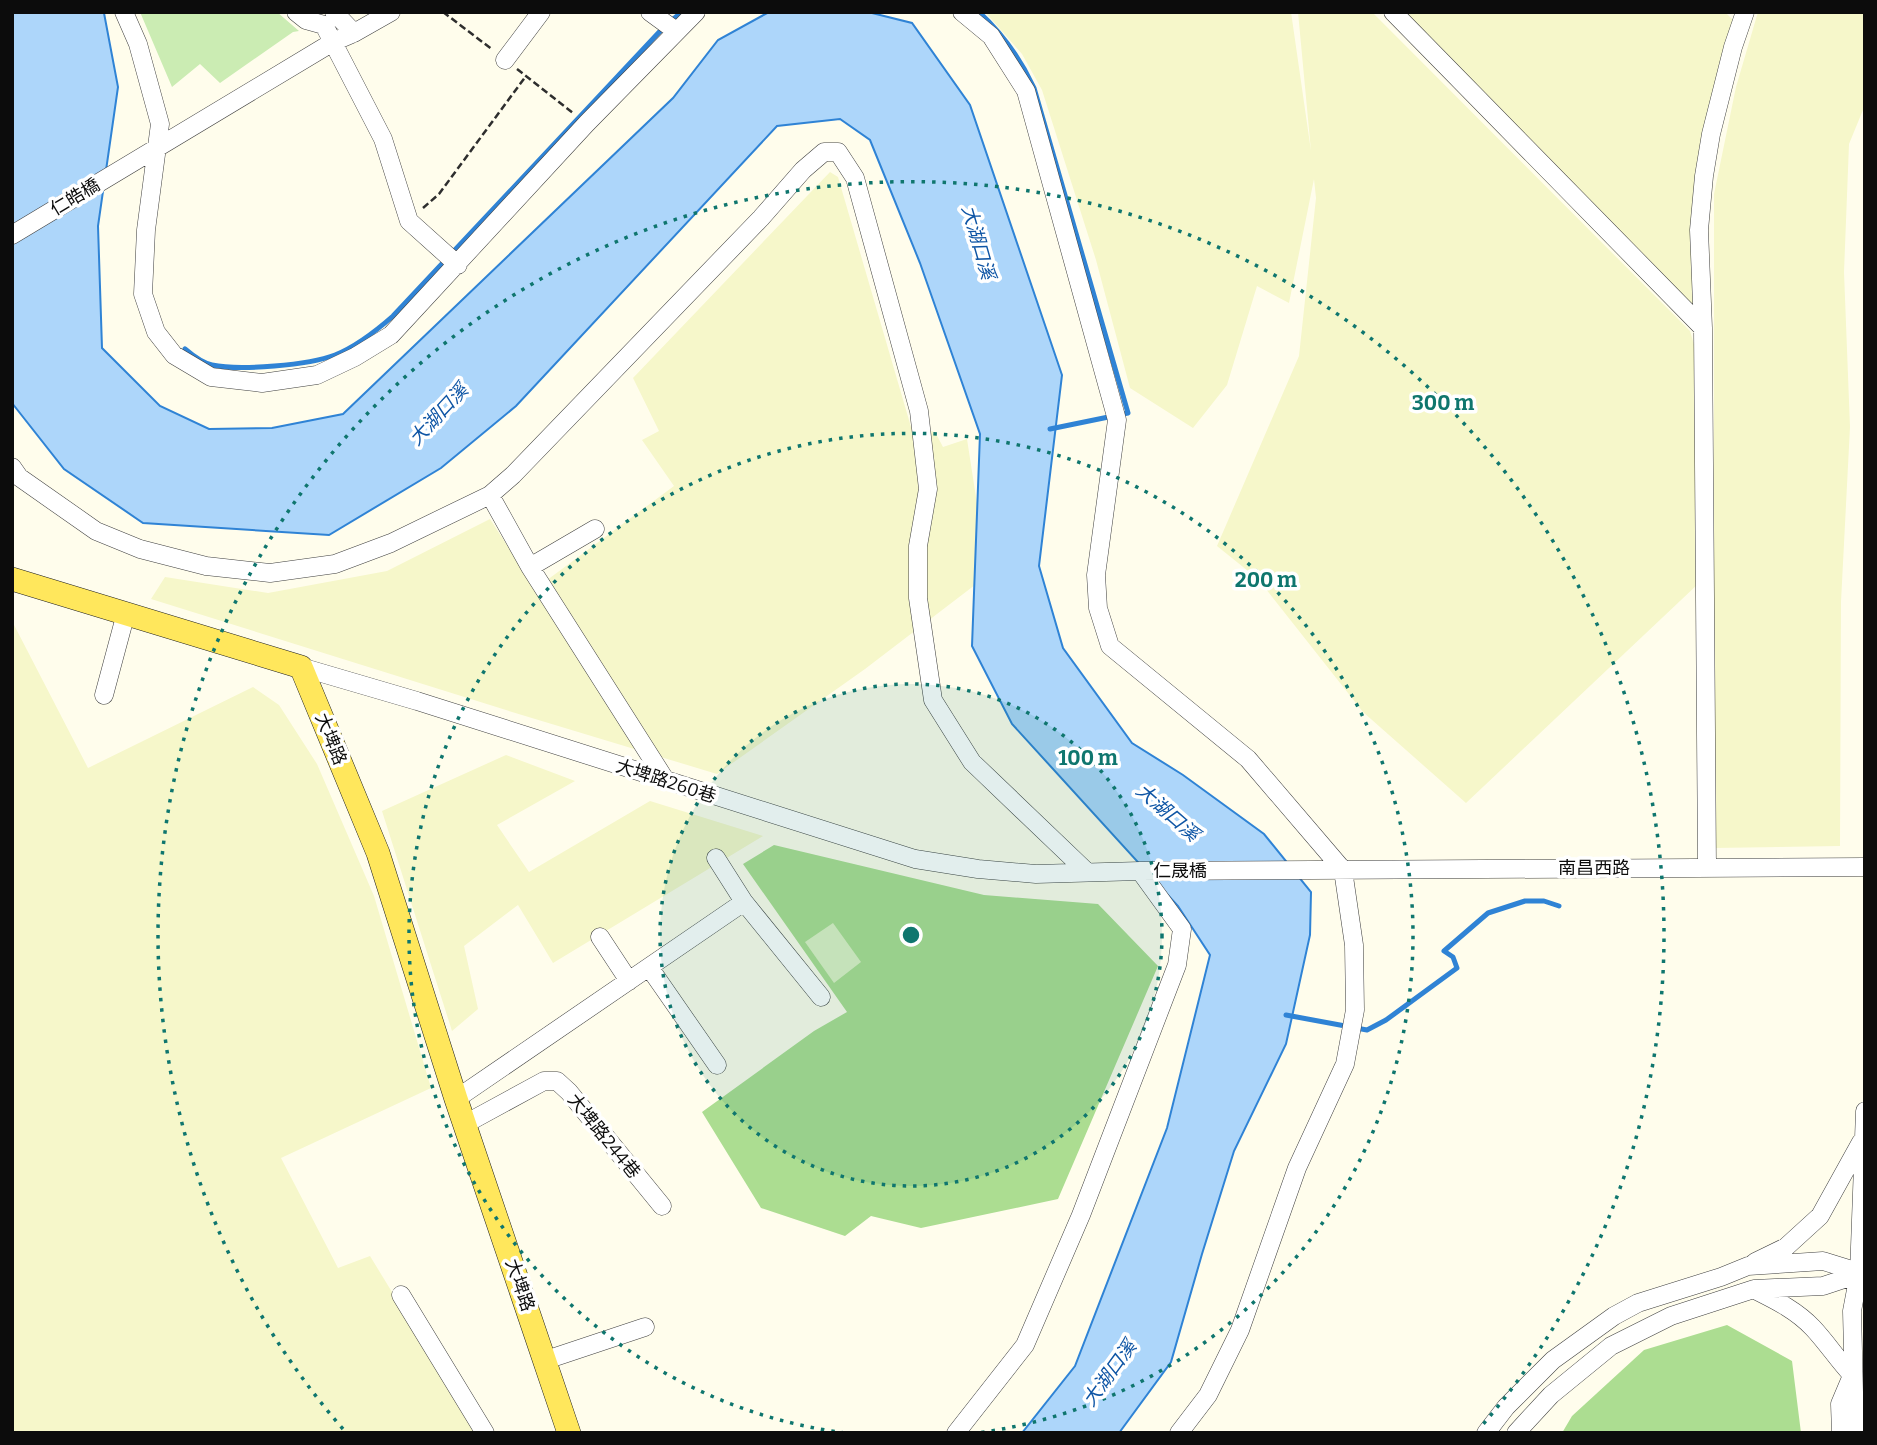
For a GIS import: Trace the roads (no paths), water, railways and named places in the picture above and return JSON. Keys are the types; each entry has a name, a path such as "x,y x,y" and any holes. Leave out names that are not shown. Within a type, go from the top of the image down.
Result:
{"main road":[{"path":"12,579 301,667"},
{"name":"大埤路","path":"301,667 378,853 456,1099 569,1433"}],"street":[{"path":"124,12 138,44 160,124 146,230 143,294 156,332 174,355 211,377 262,383 317,375 355,357 391,335 587,123 696,12"},
{"path":"296,12 306,20 331,17 355,33"},
{"name":"仁皓橋","path":"12,235 333,42 355,33 391,12"},
{"path":"505,60 541,12"},
{"path":"650,12 676,31"},
{"path":"961,12 991,36 1026,91 1117,420 1096,575 1098,608 1110,646 1248,759 1343,870 1354,945 1355,1010 1345,1064 1297,1168 1240,1330 1208,1395 1180,1433"},
{"path":"1393,12 1703,328"},
{"path":"1707,867 1703,328 1699,230 1711,134 1732,47 1745,12"},
{"path":"331,17 333,42 383,139 408,221 458,265"},
{"path":"12,467 29,484 96,531 140,550 206,566 270,573 335,564 391,543 490,495 761,218 803,170 824,152 838,152 855,178 919,411 928,489 918,546 918,598 933,700 972,762 1087,872"},
{"path":"490,495 530,567 666,781"},
{"path":"530,567 595,529"},
{"path":"104,695 126,613"},
{"name":"大埤路260巷","path":"301,667 417,701 915,859 978,869 1036,874"},
{"path":"716,858 744,902 821,998"},
{"name":"南昌西路","path":"1324,870 1865,867"},
{"name":"仁晟橋","path":"1036,874 1324,870"},
{"path":"956,1433 1026,1345 1081,1215 1177,965 1182,929 1140,871"},
{"path":"456,1099 744,902"},
{"path":"600,937 629,981"},
{"path":"649,967 717,1065"},
{"name":"大埤路244巷","path":"465,1124 544,1082 557,1082 569,1092 662,1206"},
{"path":"1855,1433 1852,1311 1862,1274 1865,1111"},
{"path":"1486,1433 1506,1407 1536,1376 1572,1345 1614,1316 1638,1303 1721,1277 1786,1247 1820,1216 1864,1136"},
{"path":"1748,1266 1823,1261 1862,1274"},
{"path":"1516,1433 1551,1395 1611,1346 1671,1316 1754,1289 1823,1286 1862,1274"},
{"path":"1754,1289 1788,1307 1812,1328 1852,1375"},
{"path":"401,1294 485,1433"},
{"path":"546,1360 645,1327"},
{"path":"1841,1433 1840,1404 1852,1375"}],"water":[{"name":"大湖口溪","path":"12,12 104,13 118,87 98,226 102,348 160,406 209,429 272,428 343,414 673,98 718,40 769,12 868,12 912,23 970,105 1062,375 1039,566 1063,648 1132,743 1183,775 1264,834 1311,892 1310,935 1286,1044 1234,1151 1171,1362 1119,1433 1022,1433 1075,1366 1167,1128 1210,955 1178,906 1012,724 972,646 980,434 920,263 870,140 840,119 777,126 516,406 441,468 329,535 143,523 64,469 12,403"}],"waterway":[{"path":"671,21 682,12"},
{"path":"979,12 1011,48 1034,88 1128,413 1050,429"},
{"path":"185,349 201,361 212,365 274,366 323,359 366,338 393,316 663,28"},
{"path":"1286,1015 1367,1030 1386,1020 1457,968 1453,957 1444,951 1488,913 1525,901 1544,901 1559,906"}]}
